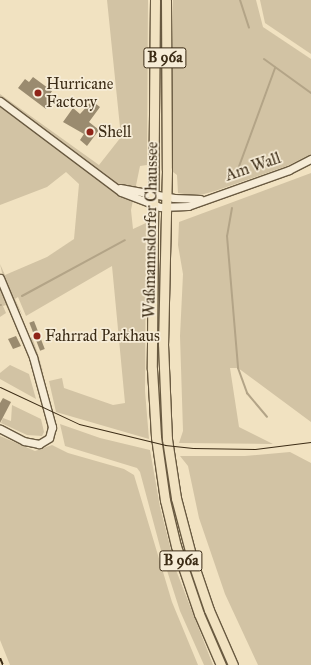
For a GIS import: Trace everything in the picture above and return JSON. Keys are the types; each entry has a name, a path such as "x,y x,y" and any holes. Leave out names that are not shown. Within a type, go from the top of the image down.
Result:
{"main road":[{"name":"Waßmannsdorfer Chaussee","path":"155,0 152,369 156,437 165,500 183,568 199,614 221,665"},
{"name":"Waßmannsdorfer Chaussee","path":"166,0 167,208 163,344 167,440 180,516 194,566 212,618 233,665"}],"street":[{"name":"Am Wall","path":"0,102 116,186 124,194 153,205 167,208 188,206 203,199 289,170 311,159"},
{"name":"Am Wall","path":"116,186 167,197 203,199"},
{"path":"0,278 33,358 52,427 49,438 39,444 24,441 0,429"}],"shaded area":[{"path":"107,0 148,0 147,165 140,166 131,210 133,229 146,223 145,391 149,439 56,412 49,381 62,378 64,388 113,405 125,403 112,266 26,316 18,297 15,299 23,316 13,300 7,304 8,310 6,305 3,306 6,313 0,317 0,281 3,277 0,264 5,275 47,257 74,239 79,184 66,172 47,187 0,205 0,94 99,165 121,137"},
{"path":"173,0 256,0 263,27 311,59 311,154 287,166 215,191 197,196 178,193 177,175 173,172"},
{"path":"260,0 311,0 311,54 265,23"},
{"path":"311,173 311,422 238,368 230,368 239,427 273,444 179,443 183,431 180,336 183,274 178,245 179,222"},
{"path":"32,337 38,354 44,375 30,338"},
{"path":"10,365 29,374 36,399 0,379 0,373"},
{"path":"12,405 41,419 44,432 42,436 27,435 1,423 3,418 11,421"},
{"path":"60,424 100,438 150,450 160,507 176,570 213,665 204,665 180,611 163,558 140,472 137,468 65,446"},
{"path":"0,436 35,451 52,445 68,453 124,469 134,475 172,602 198,665 10,665 0,640"},
{"path":"290,452 311,463 311,665 258,665 225,594 199,518 188,466 180,456 245,456"}],"building":[{"name":"Hurricane Factory","path":"33,77 52,91 49,96 53,99 46,109 18,88 25,79 29,82"},
{"path":"92,101 100,107 89,122 99,130 87,146 80,140 84,134 63,122 73,108 80,114"},
{"name":"Fahrrad Parkhaus","path":"34,321 45,349 40,351 29,323"},
{"path":"16,336 21,346 13,349 8,339"},
{"path":"3,398 11,402 0,423 0,403"}],"waterway":[{"path":"240,0 249,28"},
{"path":"264,59 311,93"},
{"path":"237,172 275,68"},
{"path":"232,208 227,236 238,368 247,393 267,417"},
{"path":"22,296 125,240"}],"tram line":[{"path":"0,387 79,424 165,445 193,448 255,449 311,442"}],"railway":[{"path":"0,658 3,665"}],"place":[{"name":"Hurricane Factory","path":"38,93"},
{"name":"Shell","path":"90,132"},
{"name":"Fahrrad Parkhaus","path":"37,336"}]}
